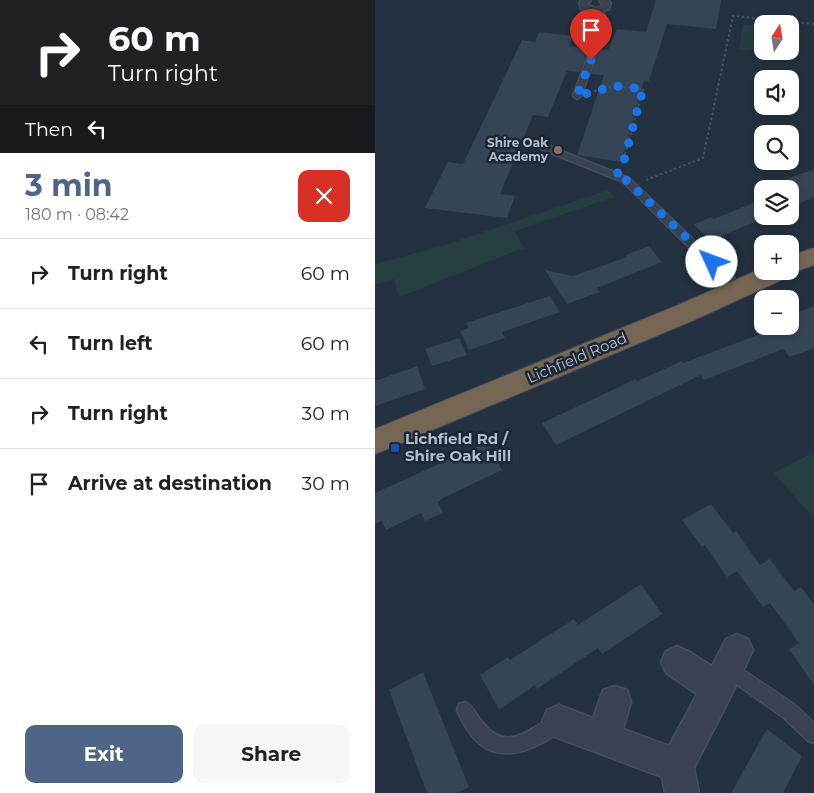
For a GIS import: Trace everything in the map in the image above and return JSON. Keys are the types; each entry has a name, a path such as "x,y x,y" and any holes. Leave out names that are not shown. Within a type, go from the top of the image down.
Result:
{"highway":[{"path":"799,262 814,256"},
{"name":"Lichfield Road","path":"375,442 758,280"}],"street":[{"path":"559,722 603,738 679,779 728,669 677,662"},
{"path":"603,738 615,702"}],"lane":[{"path":"587,0 583,3 584,7 599,10 606,7 605,0"},
{"path":"577,96 605,23 599,10"},
{"path":"539,145 626,180 712,262 737,289"},
{"path":"728,669 789,710 814,734"},
{"path":"465,710 474,728 485,739 492,744 502,746 516,746 537,738 559,722"}],"path":[{"path":"632,186 703,158 733,16 814,24"},
{"path":"577,96 615,86 643,89 622,168 615,176"}],"green space":[{"path":"743,24 754,25 754,51 739,49"},
{"path":"799,30 801,30 799,56"},
{"path":"608,190 614,197 515,231 524,248 399,297 394,279 375,285 375,264 448,244"},
{"path":"814,452 814,519 774,473"}],"building":[{"path":"656,0 721,0 716,29 667,24 649,81 644,80 621,162 577,155 604,75 591,74 600,49 608,50 617,29 646,32"},
{"path":"539,32 573,36 569,46 589,48 580,72 567,71 548,117 533,115 500,194 515,196 507,218 425,208 448,162 463,164 522,40 535,42"},
{"path":"814,169 814,197 799,203 799,180 785,180"},
{"path":"754,203 754,222 710,241 694,224 712,217 714,219"},
{"path":"649,246 662,262 597,288 600,292 567,304 545,270 573,276 627,257 626,255"},
{"path":"550,296 560,312 502,332 505,338 469,350 460,331 469,328 466,323"},
{"path":"814,306 814,348 790,357 783,349 704,380 701,375 556,445 542,423 636,379 638,381 682,361 683,363 758,335 799,335 799,312"},
{"path":"459,338 467,355 432,366 425,349"},
{"path":"417,366 425,389 375,406 375,381"},
{"path":"487,442 502,470 443,498 438,502 443,513 425,521 421,513 386,530 382,521 375,524 375,493"},
{"path":"711,504 733,533 736,531 760,565 770,559 794,591 801,587 814,604 814,685 789,649 799,643 770,603 763,607 737,571 727,577 705,545 702,547 682,520"},
{"path":"641,584 662,614 602,654 598,648 537,689 535,685 499,710 480,675 508,657 510,660 574,619 578,625"},
{"path":"423,672 469,787 457,793 427,793 389,690"},
{"path":"767,729 802,756 783,793 731,793"}],"place":[{"name":"Shire Oak Academy","path":"558,150"},
{"name":"Lichfield Rd / Shire Oak Hill","path":"395,448"}],"route":[{"path":"591,60 577,96 615,86 643,89 622,168 615,176 626,180 712,262"}]}
